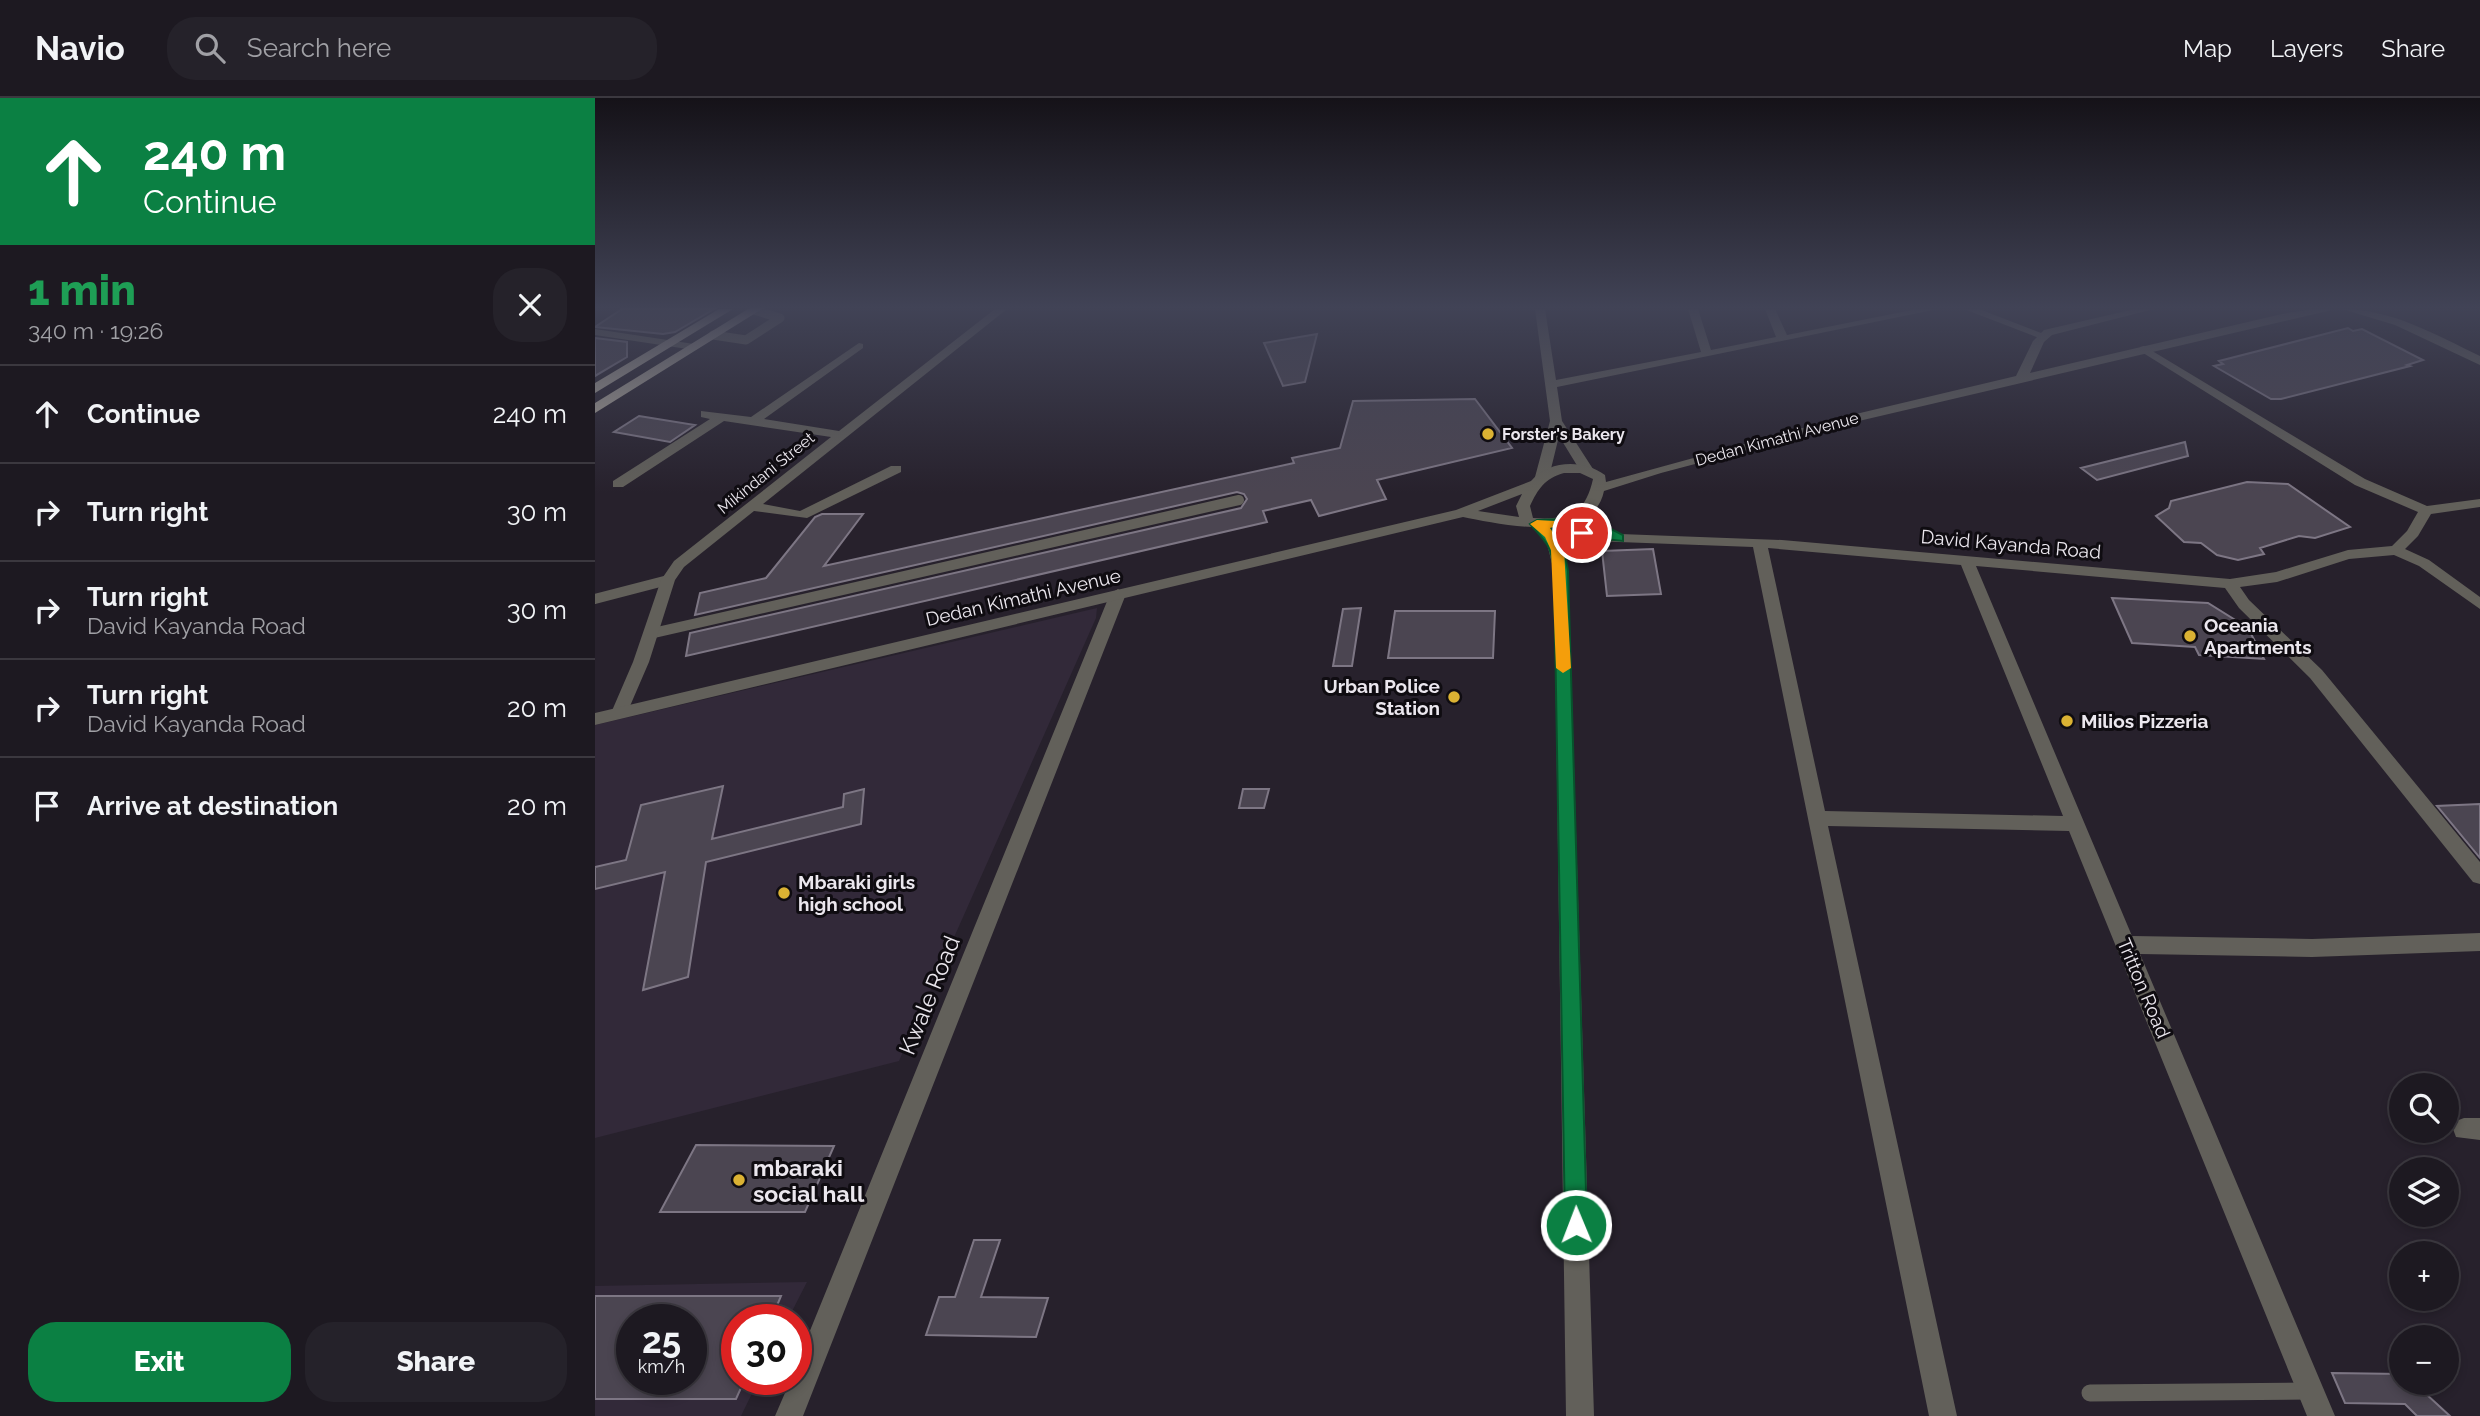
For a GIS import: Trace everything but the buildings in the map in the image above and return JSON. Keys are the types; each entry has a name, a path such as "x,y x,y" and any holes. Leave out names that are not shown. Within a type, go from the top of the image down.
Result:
{"highway":[{"path":"595,389 626,371"},
{"path":"595,409 657,371"}],"street":[{"path":"754,421 825,371"},
{"name":"Mikindani Street","path":"619,713 641,662 668,580 678,564 753,508 923,371"},
{"path":"1549,371 1556,421 1538,481 1523,506 1532,523 1551,535 1558,550 1561,571 1580,1416"},
{"path":"1551,385 1624,371"},
{"path":"2021,378 2025,371"},
{"name":"Dedan Kimathi Avenue","path":"1600,488 1656,470 2051,371"},
{"path":"2179,371 2360,482 2390,497 2426,510 2480,503"},
{"path":"705,414 840,435"},
{"path":"618,484 723,416"},
{"path":"1461,513 1532,523 1574,519 1590,509 1600,488 1600,478 1590,470 1556,421"},
{"name":"Dedan Kimathi Avenue","path":"595,719 1461,513 1569,468 1656,470"},
{"path":"753,508 802,515 896,469"},
{"path":"1590,509 1598,527 1619,538"},
{"path":"2426,510 2413,533 2396,550 2424,563 2480,604"},
{"path":"1561,571 1574,519"},
{"name":"David Kayanda Road","path":"1574,519 1582,533 1619,538 1966,559 2230,584 2277,577 2348,555 2396,550"},
{"path":"1760,545 1943,1416"},
{"name":"Tritton Road","path":"1966,559 2322,1416"},
{"path":"2230,584 2244,604 2316,674 2480,876"},
{"name":"Kwale Road","path":"789,1416 1118,594"},
{"path":"1817,818 2076,824"},
{"path":"2126,945 2312,948 2480,942"}],"lane":[{"path":"649,634 1239,500"},
{"path":"595,598 668,580"},
{"path":"2090,1393 2311,1391"}],"shaded area":[{"name":"Mbaraki girls high school","path":"1097,608 1096,618 899,1061 595,1138 595,725"},
{"path":"807,1282 796,1304 721,1304 721,1395 751,1395 741,1416 595,1416 595,1286"}],"slow traffic":[{"path":"1554,525 1537,524 1551,535 1558,550 1561,571 1563,668"}],"place":[{"name":"Forster's Bakery","path":"1488,434"},
{"name":"Oceania Apartments","path":"2190,636"},
{"name":"Urban Police Station","path":"1454,697"},
{"name":"Milios Pizzeria","path":"2067,721"},
{"name":"Mbaraki girls high school","path":"784,893"},
{"name":"mbaraki social hall","path":"739,1180"}],"route":[{"path":"1576,1225 1561,571 1558,550 1551,535 1537,524 1565,523 1590,509 1598,527 1619,538 1592,537 1582,533"}]}
